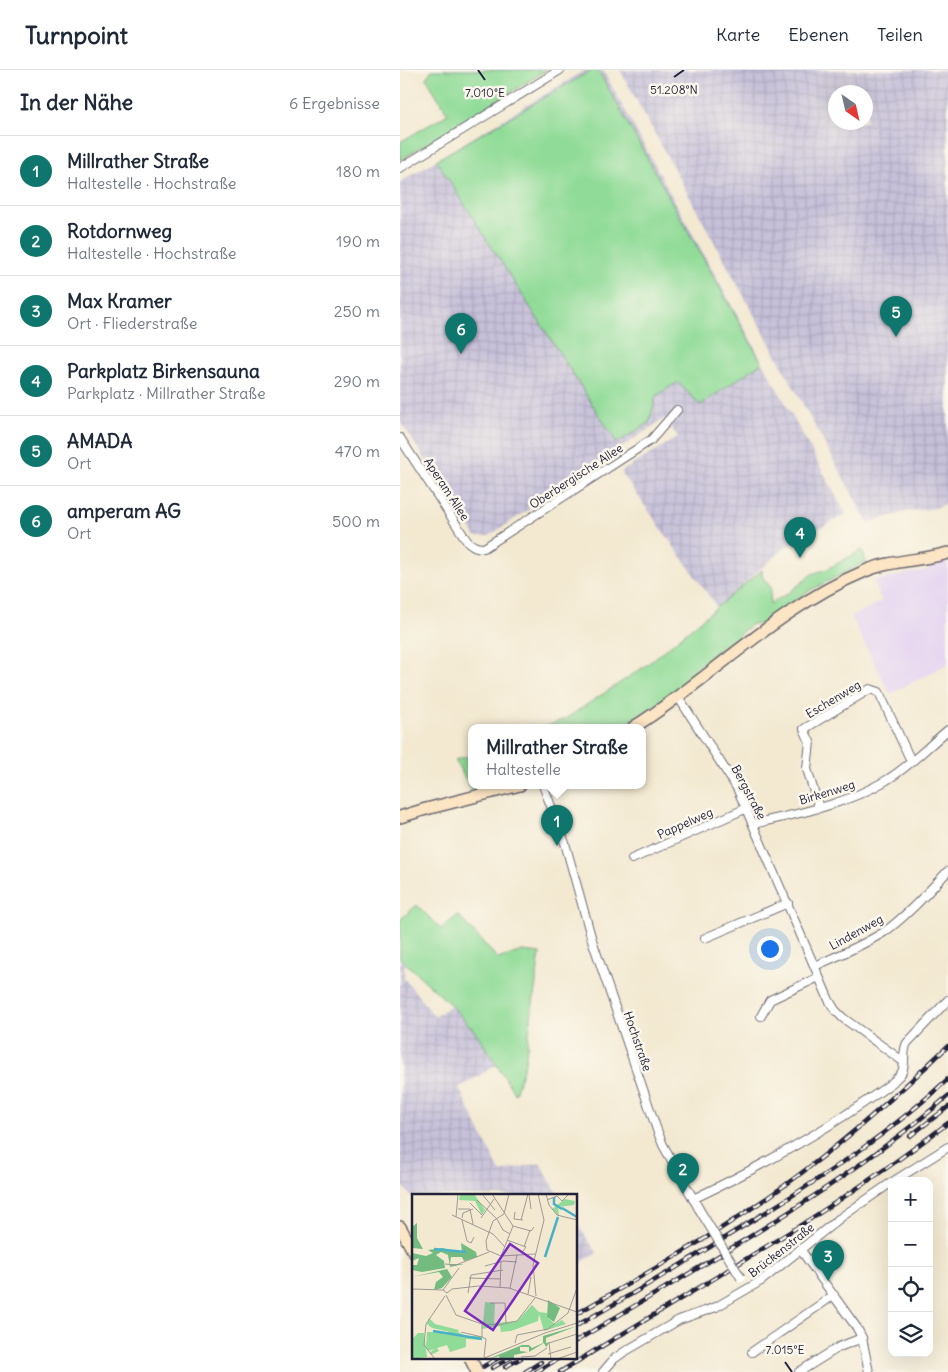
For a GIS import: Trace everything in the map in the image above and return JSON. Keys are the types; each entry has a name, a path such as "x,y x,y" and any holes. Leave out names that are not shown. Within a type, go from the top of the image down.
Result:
{"main road":[{"path":"639,724 679,698 773,624 811,599 875,566 948,553"},
{"path":"400,817 504,789"},
{"path":"400,1227 412,1248"},
{"path":"471,1360 477,1372"}],"street":[{"path":"400,168 560,70"},
{"name":"Oberbergische Allee","path":"478,548 484,548 500,538 650,440 677,410"},
{"name":"Aperam Allee","path":"400,438 467,541 472,546 478,548"},
{"name":"Eschenweg","path":"819,808 807,769 810,742 804,728 870,690 878,692 911,761"},
{"name":"Bergstraße","path":"679,698 737,788 835,1010 842,1018 904,1062"},
{"name":"Birkenweg","path":"754,824 842,802 861,794 887,780 948,730"},
{"name":"Hochstraße","path":"544,789 564,843 592,940 647,1104 663,1145 698,1208 748,1290"},
{"name":"Pappelweg","path":"632,859 747,808"},
{"name":"Lindenweg","path":"815,966 870,940 886,930 903,917 948,871"},
{"path":"705,938 788,903"},
{"path":"761,1016 770,1000 819,977"},
{"path":"693,1199 756,1168 825,1129 893,1082 902,1072 904,1062 903,1050 906,1043 948,1000"},
{"name":"Brückenstraße","path":"899,1177 948,1147"},
{"name":"Brückenstraße","path":"603,1372 614,1359 624,1352 679,1320 716,1307 748,1290 888,1185"},
{"path":"800,1250 857,1328 862,1338 869,1372"},
{"path":"752,1352 834,1295"},
{"path":"799,1372 839,1347 862,1338"}],"shaded area":[{"path":"585,70 603,70 846,514 787,546 717,607 621,472 678,437 665,418 489,536 476,537 400,421 400,182"},
{"path":"620,70 948,70 948,502 936,508 905,512 868,523"},
{"path":"948,561 948,664 890,694 851,617 882,601 873,581 927,570 931,565"},
{"path":"400,958 405,962 404,978 435,1017 451,1005 477,1034 496,1065 459,1088 500,1172 540,1163 558,1194 412,1194 412,1198 400,1183"},
{"path":"578,1225 597,1253 578,1264"}],"green space":[{"path":"432,70 547,70 400,160 400,142 448,114 426,78"},
{"path":"592,70 598,70 762,363 700,405 678,382 656,396 649,423 617,443 436,160"},
{"path":"862,550 866,562 809,591 759,625 752,624 738,635 739,642 735,645 729,642 695,669 692,679 626,724 552,724 565,719 644,667 762,570 762,576 771,588 770,604 790,592 812,574 827,569"},
{"path":"468,756 468,784 455,760"},
{"path":"417,905 441,929 458,915 498,959 522,951 540,953 525,1062 515,1094 477,1034 451,1005 400,958 400,920"}],"railway":[{"path":"578,1313 695,1245 781,1188 862,1124 948,1046"},
{"path":"578,1325 690,1259 833,1169 904,1117 948,1079"},
{"path":"578,1340 814,1196 905,1131 948,1096"},
{"path":"910,1136 948,1107"},
{"path":"560,1372 806,1222 902,1157 948,1123"},
{"path":"474,1372 495,1360"},
{"path":"492,1368 506,1360"},
{"path":"505,1367 517,1360"},
{"path":"536,1372 556,1360"},
{"path":"525,1372 541,1362"}],"place":[{"name":"AMADA","path":"896,337"},
{"name":"amperam AG","path":"461,354"},
{"name":"Parkplatz Birkensauna","path":"800,558"},
{"name":"Millrather Straße","path":"557,846"},
{"name":"Rotdornweg","path":"683,1194"},
{"name":"Max Kramer","path":"828,1281"}]}
